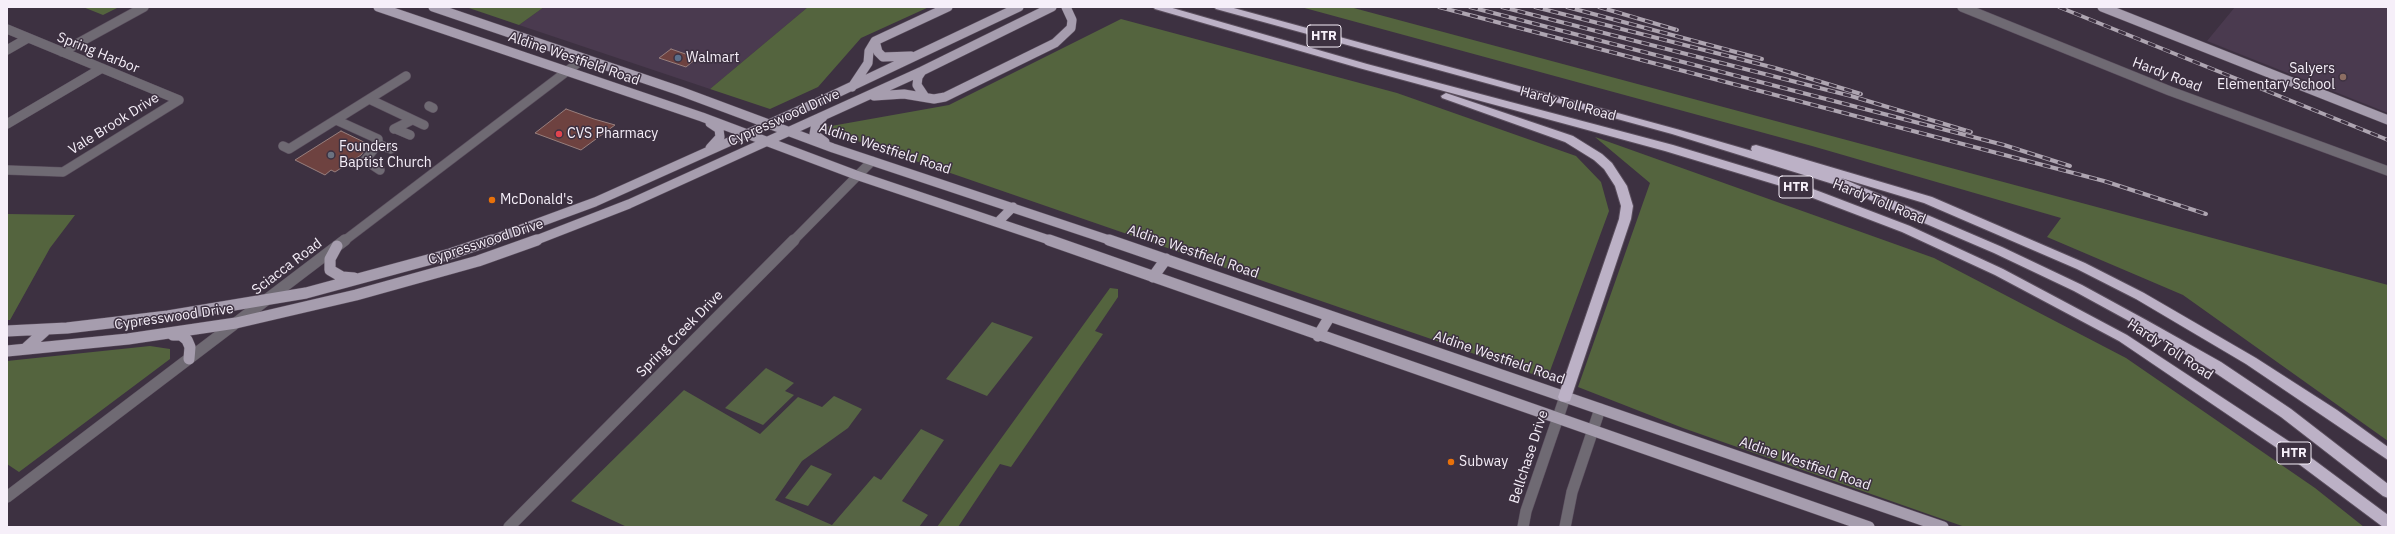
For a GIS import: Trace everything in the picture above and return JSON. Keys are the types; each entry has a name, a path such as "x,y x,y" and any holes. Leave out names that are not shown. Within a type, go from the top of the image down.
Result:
{"highway":[{"name":"Hardy Toll Road","path":"1158,7 1363,66 1676,150 1788,184 1906,229 1999,272 2123,338 2285,446 2388,523"},
{"name":"Hardy Toll Road","path":"1219,7 1676,132 1837,181 1998,250 2078,288 2216,366 2286,414 2388,492"},
{"path":"1363,66 1569,139 1598,158 1616,176 1625,196 1625,219 1565,397"},
{"path":"1676,132 1773,153 1928,200 2081,266 2140,296 2251,361 2332,414 2388,454"}],"main road":[{"name":"Aldine Westfield Road","path":"378,7 565,72 702,117 856,175 998,222 1318,336 1593,430 1869,527"},
{"name":"Aldine Westfield Road","path":"432,7 769,124 833,148 1166,259 1600,409 1922,524 1943,527"},
{"path":"852,87 868,63 869,51 875,41 948,7"},
{"name":"Cypresswood Drive","path":"7,331 47,329 168,316 266,300 306,293 362,279 450,254 527,228 596,202 852,87 1019,7"},
{"name":"Cypresswood Drive","path":"7,350 155,335 236,323 411,281 532,242 630,204 766,140 922,71 1052,7"},
{"path":"866,96 904,94 934,99 945,96 1055,42 1071,28 1072,20 1066,7"},
{"path":"2102,7 2388,120"},
{"path":"432,25 450,13"},
{"path":"875,41 878,52 883,57 917,56"},
{"path":"922,71 918,77 917,85 925,97"},
{"path":"826,114 816,123 814,134 833,148"},
{"path":"702,117 719,129 720,137 706,153"},
{"path":"998,222 1013,207"},
{"path":"527,228 532,242"},
{"path":"337,246 330,258 330,270 342,278 362,279"},
{"path":"1153,277 1166,259"},
{"path":"1318,336 1330,316"},
{"path":"25,349 47,329"},
{"path":"155,335 181,335 188,340 190,347 189,359"}],"street":[{"path":"62,52 144,7"},
{"name":"Hardy Road","path":"1962,7 2170,91 2388,170"},
{"name":"Spring Harbor","path":"7,29 179,100"},
{"path":"7,50 28,38"},
{"name":"Sciacca Road","path":"7,497 583,59"},
{"path":"7,124 102,68"},
{"path":"283,146 289,149 406,76"},
{"path":"369,99 424,125"},
{"name":"Vale Brook Drive","path":"7,170 63,172 179,100"},
{"path":"336,120 378,139 376,140 379,143 392,149"},
{"path":"410,135 395,129 412,120"},
{"path":"379,143 365,160 380,170"},
{"name":"Spring Creek Drive","path":"509,527 856,175 872,161"},
{"name":"Bellchase Drive","path":"1523,527 1526,511 1565,397"},
{"path":"1565,527 1572,492 1600,409"}],"shaded area":[{"path":"544,7 808,7 710,89 519,25"},
{"name":"Salyers Elementary School","path":"2235,7 2388,7 2388,113 2207,41"}],"green space":[{"path":"83,7 119,7 103,15"},
{"path":"466,7 544,7 519,25"},
{"path":"808,7 929,7 861,38 818,87 770,109 710,89"},
{"path":"1301,7 1350,7 2388,285 2388,441 2183,295 2047,237 2061,218 1812,146"},
{"path":"1121,19 1397,93 1576,156 1601,182 1609,211 1547,379 820,128 949,105"},
{"path":"1595,137 1934,258 2126,358 2315,488 2364,527 1965,527 1683,428 1578,387 1650,183"},
{"path":"7,214 75,215 50,248 10,320 7,320"},
{"path":"1110,288 1118,289 1118,297 1095,331 1103,334 1011,467 1000,464 958,527 937,527"},
{"path":"992,322 1033,337 987,396 946,379"},
{"path":"150,346 170,349 170,359 19,472 7,464 7,361"},
{"path":"766,368 794,383 785,391 794,395 763,425 725,408"},
{"path":"684,390 760,434 798,397 822,407 834,396 862,409 848,428 802,461 775,500 832,525 874,476 881,480 921,429 944,440 902,501 928,515 919,527 627,527 571,501"},
{"path":"811,465 832,474 808,506 785,498"}],"building":[{"name":"Walmart","path":"671,49 697,58 686,67 659,58"},
{"name":"CVS Pharmacy","path":"566,109 615,125 581,150 535,133"},
{"name":"Founders Baptist Church","path":"341,131 370,145 363,149 365,150 361,155 335,172 331,170 325,175 295,160"}],"railway":[{"path":"1439,7 2104,181 2206,214"},
{"path":"1470,7 2004,145 2070,166"},
{"path":"1502,7 1851,96 1971,132"},
{"path":"1535,7 1775,68 1861,94"},
{"path":"1567,7 1762,59"},
{"path":"1599,7 1677,30"},
{"path":"2059,7 2388,140"}],"place":[{"name":"Walmart","path":"678,58"},
{"name":"Salyers Elementary School","path":"2343,77"},
{"name":"CVS Pharmacy","path":"559,134"},
{"name":"Founders Baptist Church","path":"331,155"},
{"name":"McDonald's","path":"492,200"},
{"name":"Subway","path":"1451,462"}]}
